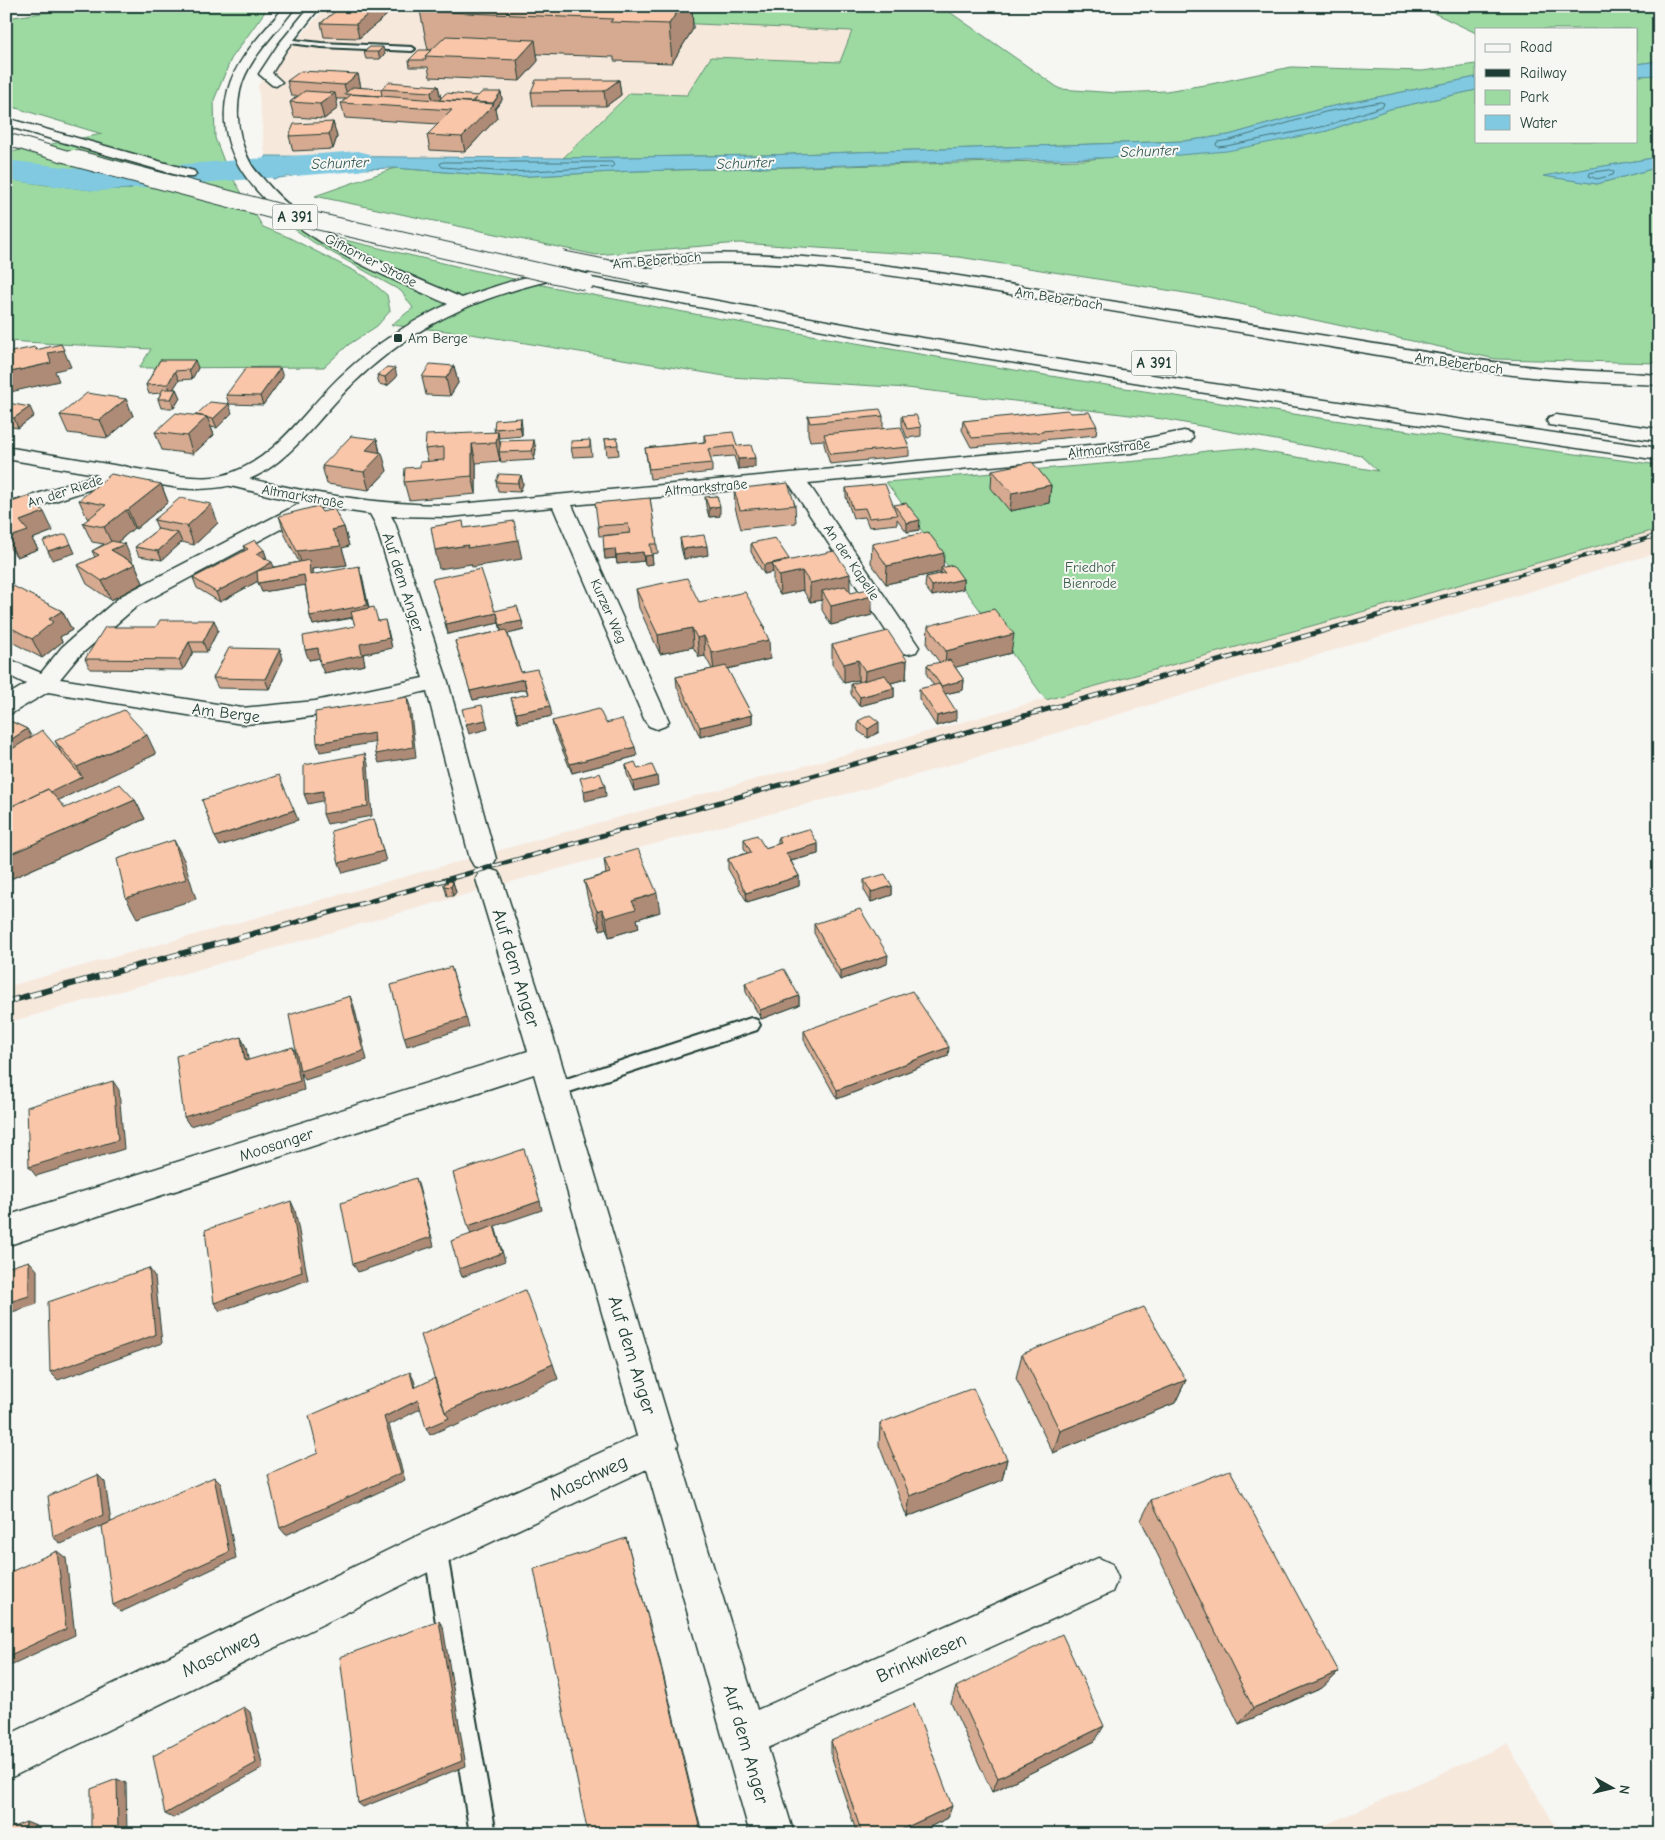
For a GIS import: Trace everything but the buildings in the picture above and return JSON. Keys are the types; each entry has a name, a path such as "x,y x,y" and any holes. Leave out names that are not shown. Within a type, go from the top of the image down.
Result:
{"main road":[{"name":"Gifhorner Straße","path":"291,6 246,65 234,90 230,124 238,151 253,178 273,201 320,234 360,256 462,304"},
{"path":"276,82 265,74 285,41 316,6"},
{"name":"A 391","path":"6,122 189,174 295,200"},
{"name":"A 391","path":"6,138 104,168 236,203 379,237 586,282 904,340 1165,382 1659,454"},
{"path":"379,220 416,228"},
{"name":"Am Beberbach","path":"462,304 532,280 611,263 693,256 768,258 835,263 914,274 1445,362 1544,373 1659,380"},
{"path":"548,257 742,294"},
{"name":"Altmarkstraße","path":"229,480 256,469 281,453 338,389 385,347 418,326 462,304"},
{"path":"1261,379 1336,390"},
{"path":"1536,418 1659,435"},
{"name":"Altmarkstraße","path":"6,453 189,482 229,480 258,488 322,500 411,512 449,511 1132,447 1184,437"},
{"name":"An der Riede","path":"6,511 124,472"},
{"name":"An der Kapelle","path":"795,478 908,647"},
{"path":"6,707 44,684 70,652 105,620 130,601 322,500"},
{"name":"Kurzer Weg","path":"560,500 657,721"},
{"name":"Auf dem Anger","path":"378,509 385,523 436,682 486,869 550,1074 660,1444 772,1834"},
{"name":"Am Berge","path":"6,665 44,684 242,716 269,716 436,682"},
{"name":"Moosanger","path":"6,1231 550,1074"},
{"name":"Maschweg","path":"6,1759 435,1548 660,1444"},
{"name":"Brinkwiesen","path":"744,1737 1098,1578"}],"lane":[{"path":"285,41 321,45 412,49"},
{"path":"550,1074 751,1025"},
{"path":"435,1548 483,1834"}],"shaded area":[{"path":"327,6 640,6 631,21 852,30 840,62 711,57 687,95 630,93 563,158 265,156 258,85"},
{"path":"1659,529 1659,552 1515,596 892,782 543,873 6,1023 6,987"},
{"path":"1507,1744 1560,1834 1305,1834"}],"green space":[{"path":"91,6 269,6 231,59 214,100 215,138 227,169 263,227 288,237 366,277 387,295 390,311 377,326 348,345 324,367 139,368 151,349 6,341 6,179 47,185 130,189 92,178 6,165 6,153 102,134 6,105 6,18"},
{"path":"640,6 941,6 1060,89 1116,93 1166,91 1211,84 1291,67 1422,71 1475,64 1475,77 1324,108 1229,135 1184,141 765,155 563,158 630,93 687,95 711,57 840,62 852,31 631,21"},
{"path":"1419,6 1659,6 1659,61 1638,64 1638,28 1475,28 1475,33"},
{"path":"1659,75 1659,157 1545,176 1597,184 1659,167 1659,363 1496,359 1198,295 959,257 739,243 596,255 315,196 395,168 509,177 635,171 1083,160 1299,136 1327,131 1390,109 1475,90 1475,142 1638,142 1638,76"},
{"name":"Friedhof Bienrode","path":"293,228 537,284 843,341 1114,386 1386,428 1659,465 1659,529 1046,700 886,482 1162,459 1206,451 1243,448 1378,471 1362,456 1163,419 907,388 731,377 465,333 391,325 413,308 401,291 313,242"}],"water":[{"path":"1659,61 1659,75 1638,76 1638,64"},
{"path":"1475,77 1475,90 1390,109 1327,131 1227,151 1168,156 635,171 509,177 395,168 329,170 273,179 265,156 563,158 765,155 1184,141 1229,135 1324,108"},
{"path":"1659,157 1659,167 1597,184 1543,176"},
{"path":"6,165 69,173 132,189 91,190 6,179"}],"waterway":[{"name":"Schunter","path":"6,170 96,181 358,161"}],"railway":[{"path":"1386,613 1659,535"},
{"path":"262,932 1390,612"},
{"path":"6,1002 267,930"}],"place":[{"name":"Am Berge","path":"398,338"}]}
